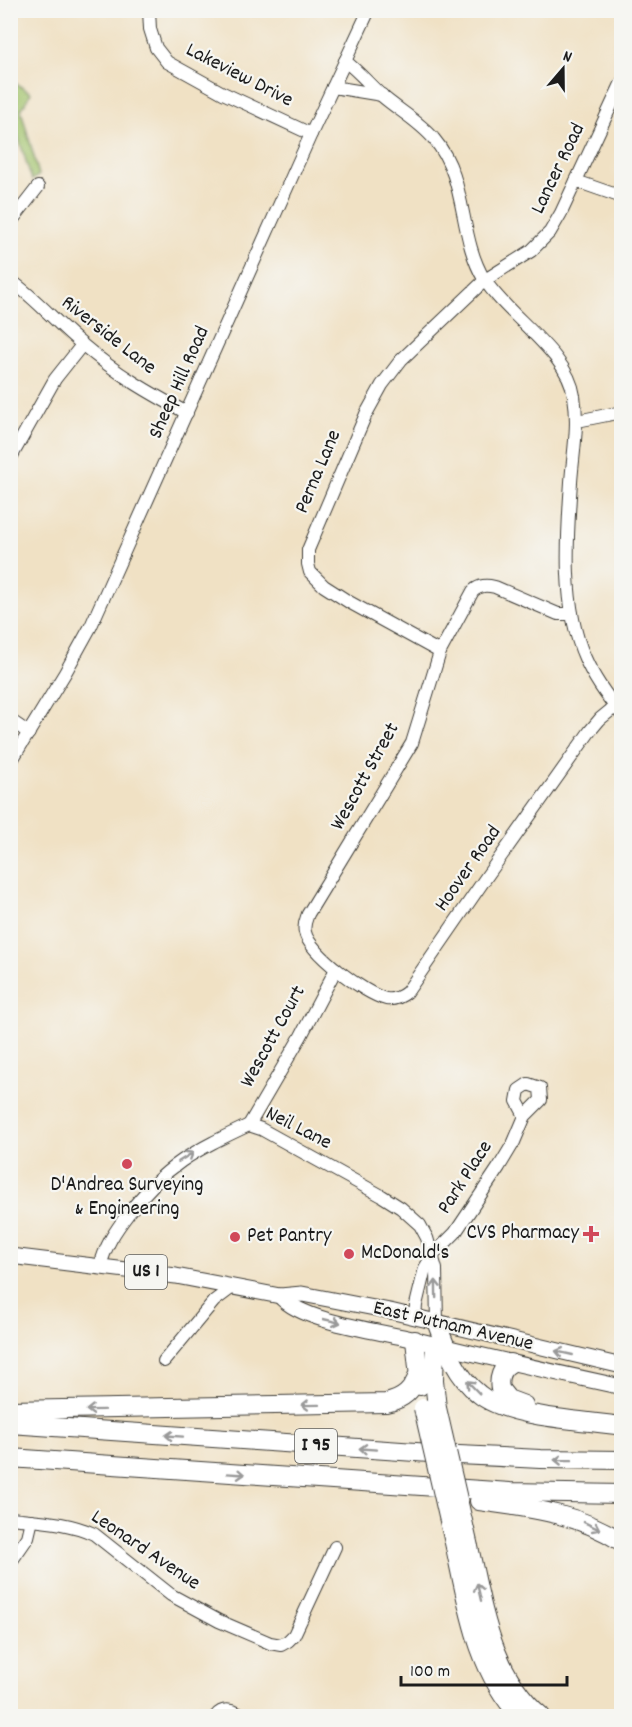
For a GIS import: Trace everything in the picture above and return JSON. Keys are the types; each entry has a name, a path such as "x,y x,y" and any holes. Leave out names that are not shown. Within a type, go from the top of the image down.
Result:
{"highway":[{"path":"430,1408 441,1347 437,1324"},
{"path":"415,1340 418,1375 430,1408 462,1547 498,1659 519,1693 542,1716"},
{"path":"441,1347 468,1383 488,1401 515,1411 621,1426"},
{"path":"511,1363 504,1368 500,1376 499,1385 504,1396 518,1403 586,1421"},
{"path":"10,1410 386,1403 404,1397 415,1384 418,1375"},
{"name":"I 95","path":"10,1424 500,1458 621,1460"},
{"name":"I 95","path":"10,1458 510,1492 621,1494"},
{"path":"349,1481 556,1513 587,1523 621,1542"},
{"path":"462,1547 469,1611 481,1653 500,1690 520,1716"}],"main road":[{"name":"East Putnam Avenue","path":"10,1256 176,1276 280,1296 302,1294 621,1366"},
{"name":"East Putnam Avenue","path":"280,1296 286,1304 321,1318 621,1387"},
{"name":"Park Place","path":"415,1318 415,1340"}],"street":[{"name":"Lakeview Drive","path":"149,10 150,28 156,48 167,62 223,93 311,134"},
{"name":"Sheep Hill Road","path":"10,763 91,626 311,134 369,10"},
{"path":"345,61 368,79 381,95 409,115 434,139 450,166 460,195 471,246 485,279 505,305 561,363 574,393 577,421 569,520 569,577 572,614 584,657 596,680 619,707"},
{"name":"Lancer Road","path":"485,279 531,251 550,232 561,213 621,82"},
{"path":"333,87 381,95"},
{"path":"576,181 621,197"},
{"path":"10,223 38,188"},
{"name":"Perna Lane","path":"440,652 324,586 310,572 308,550 366,414 382,385 401,360 485,279"},
{"name":"Riverside Lane","path":"10,280 82,345 135,386 187,413"},
{"path":"10,459 55,379 82,345"},
{"path":"577,421 621,412"},
{"name":"Wescott Street","path":"336,969 309,943 304,924 412,743 440,652 467,600 478,587 486,585 558,614 572,614"},
{"name":"Hoover Road","path":"336,969 381,997 396,999 407,992 590,731 619,707"},
{"path":"10,720 29,733"},
{"name":"Wescott Court","path":"249,1125 301,1036 336,969"},
{"name":"Park Place","path":"415,1318 425,1268 432,1256 455,1233 514,1142 525,1116"},
{"name":"Neil Lane","path":"100,1267 109,1240 158,1178 190,1154 249,1125 290,1145 401,1208 420,1225 427,1238 432,1256"},
{"path":"432,1256 436,1269 437,1324"},
{"path":"164,1361 214,1301 234,1286"},
{"name":"Leonard Avenue","path":"10,1518 70,1525 94,1534 171,1595 229,1625 280,1645 288,1641 298,1629 335,1547"},
{"path":"10,1563 28,1537 32,1520"},
{"path":"216,1716 223,1711 230,1710 242,1716"}],"green space":[{"path":"10,80 31,93 21,110 39,175 32,180 11,114"}],"place":[{"name":"D'Andrea Surveying & Engineering","path":"127,1164"},
{"name":"CVS Pharmacy","path":"591,1234"},
{"name":"Pet Pantry","path":"235,1237"},
{"name":"McDonald's","path":"349,1254"}]}
